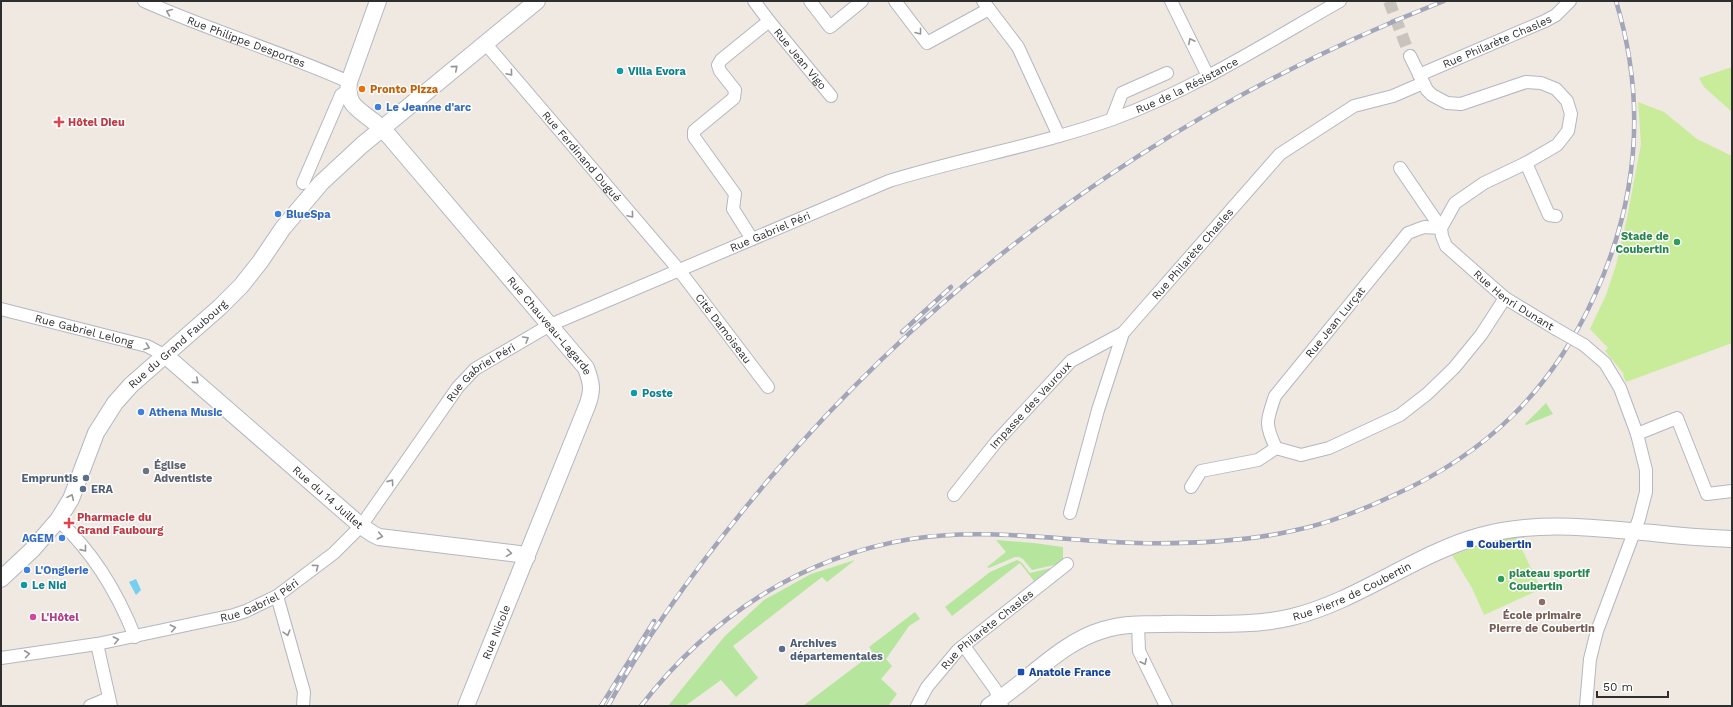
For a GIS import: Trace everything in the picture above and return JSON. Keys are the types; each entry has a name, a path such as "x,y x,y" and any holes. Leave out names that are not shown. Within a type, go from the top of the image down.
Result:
{"main road":[{"path":"366,142 360,112 354,106 350,98 348,86 378,1"},
{"name":"Rue du Grand Faubourg","path":"1,579 32,550 58,520 71,499 96,433 115,403 131,385 166,356 176,345 220,307 240,286 297,210 321,183 382,128 537,1"},
{"name":"Rue Chauveau-Lagarde","path":"360,112 382,128 586,368 591,380 592,392 527,557"},
{"name":"Rue du 14 Juillet","path":"166,356 361,526 373,534 379,537 519,554 527,557"},
{"name":"Rue Pierre de Coubertin","path":"996,704 1078,641 1105,629 1138,624 1250,623 1290,618 1306,614 1341,599 1452,546 1480,536 1523,528 1554,526 1732,539"},
{"name":"Rue Nicole","path":"466,706 527,557"}],"street":[{"name":"Rue Philippe Desportes","path":"144,1 224,34 258,45 348,86"},
{"name":"Rue Jean Vigo","path":"754,1 831,96"},
{"path":"810,1 830,27 862,1"},
{"path":"896,1 927,42 986,5 1018,47 1059,136"},
{"path":"1171,1 1208,76"},
{"name":"Rue de la Résistance","path":"1022,145 1059,136 1112,119 1192,85 1340,1"},
{"name":"Rue Philarète Chasles","path":"1070,513 1096,417 1123,333 1280,154 1354,106 1393,96 1421,79 1545,22 1556,15 1570,1"},
{"name":"Rue Jean Vigo","path":"752,239 733,209 735,194 694,137 694,131 734,98 735,90 720,71 718,65 721,60 769,21"},
{"name":"Rue Ferdinand Dugué","path":"485,43 679,270"},
{"path":"1410,56 1421,79 1432,95 1447,103 1461,104 1526,82 1540,83 1556,89 1567,100 1571,114 1568,131 1557,145 1526,163 1484,183 1455,203 1441,228"},
{"path":"1112,119 1122,92 1167,73"},
{"path":"303,183 340,95 348,86"},
{"name":"Rue Gabriel Péri","path":"1,658 54,651 135,637 240,613 277,596 334,553 361,526 458,387 475,369 550,325 889,181 931,168 1022,145"},
{"path":"1526,163 1549,215 1556,216"},
{"name":"Rue Henri Dunant","path":"1400,168 1441,228 1446,246 1505,298 1584,345 1605,363 1620,388 1638,434 1646,470 1646,492 1634,531 1596,631 1590,659 1586,706"},
{"name":"Rue Jean Lurçat","path":"1276,448 1270,435 1267,420 1275,396 1408,233 1424,227 1441,228"},
{"name":"Cité Damoiseau","path":"679,270 768,387"},
{"path":"1191,487 1201,471 1258,460 1276,448 1301,455 1329,448 1400,415 1427,394 1454,368 1481,335 1505,298"},
{"name":"Rue Gabriel Lelong","path":"1,309 147,346 166,356"},
{"name":"Impasse des Vauroux","path":"954,495 997,441 1071,361 1123,333"},
{"path":"1638,434 1677,418 1707,494 1732,491"},
{"path":"58,520 66,526 103,572 115,592 135,637"},
{"name":"Rue Philarète Chasles","path":"917,706 927,687 964,646 1067,564"},
{"path":"277,596 304,692 302,706"},
{"path":"1138,624 1139,652 1166,706"},
{"path":"90,706 110,702 97,644"},
{"path":"964,646 994,689 996,704"}],"green space":[{"path":"1732,67 1732,112 1704,87 1699,78"},
{"name":"Stade de Coubertin","path":"1638,102 1664,112 1697,139 1732,156 1732,343 1626,382 1623,375 1624,374 1605,351 1608,348 1590,329 1606,295 1616,265 1627,218 1641,144"},
{"path":"1546,403 1553,414 1526,425 1525,424"},
{"name":"plateau sportif Coubertin","path":"1516,537 1541,589 1484,615 1472,588 1452,555 1479,546"},
{"path":"996,540 1063,547 1063,563 1032,570 1023,559 1015,557 989,568 987,567 1006,552"},
{"path":"855,560 827,582 822,577 733,646 758,678 736,697 721,680 685,706 668,706 724,637 764,600 811,574"},
{"path":"1017,560 1021,562 1030,573 1051,568 1034,581 1020,563 952,616 945,607 990,572"},
{"path":"915,612 920,619 909,626 886,659 892,666 881,679 897,694 888,706 803,706 873,653 869,647"}],"water":[{"path":"136,579 141,590 136,595 129,582"}],"tunnel":[{"path":"1389,1 1410,56"}],"railway":[{"path":"608,706 644,646 683,588 770,478 841,400 916,327 995,259 1077,197 1164,140 1253,89 1347,42 1444,1"},
{"path":"641,706 668,674 696,645 727,619 760,596 795,577 832,560 870,548 911,539 967,534 996,534 1137,543 1195,543 1254,538 1305,528 1356,512 1426,479 1457,460 1486,439 1512,416 1536,390 1558,362 1577,331 1594,297 1609,261 1620,225 1628,188 1633,151 1634,114 1632,77 1626,39 1616,1"},
{"path":"902,332 951,287"},
{"path":"601,706 654,621"}],"place":[{"name":"Villa Evora","path":"620,71"},
{"name":"Pronto Pizza","path":"362,89"},
{"name":"Le Jeanne d'arc","path":"378,107"},
{"name":"Hôtel Dieu","path":"59,122"},
{"name":"BlueSpa","path":"278,214"},
{"name":"Stade de Coubertin","path":"1677,242"},
{"name":"Poste","path":"634,393"},
{"name":"Athena Music","path":"141,412"},
{"name":"Église Adventiste","path":"146,471"},
{"name":"Empruntis","path":"86,478"},
{"name":"ERA","path":"83,489"},
{"name":"Pharmacie du Grand Faubourg","path":"69,523"},
{"name":"AGEM","path":"62,538"},
{"name":"Coubertin","path":"1470,544"},
{"name":"L'Onglerie","path":"27,570"},
{"name":"plateau sportif Coubertin","path":"1501,579"},
{"name":"Le Nid","path":"24,585"},
{"name":"École primaire Pierre de Coubertin","path":"1542,602"},
{"name":"L'Hôtel","path":"33,617"},
{"name":"Archives départementales","path":"782,649"},
{"name":"Anatole France","path":"1021,672"}]}
